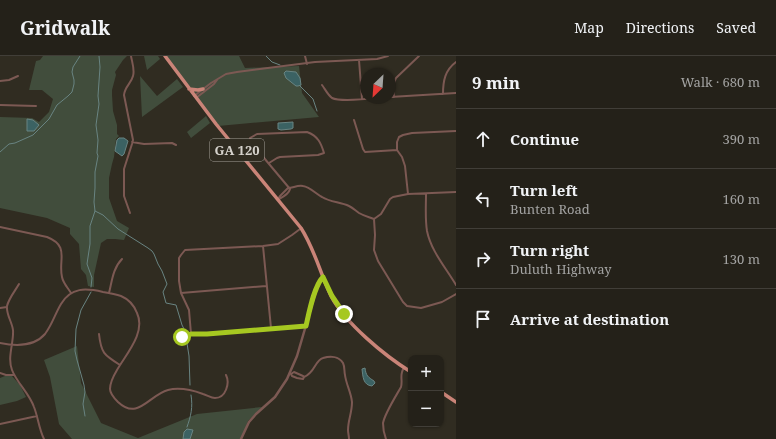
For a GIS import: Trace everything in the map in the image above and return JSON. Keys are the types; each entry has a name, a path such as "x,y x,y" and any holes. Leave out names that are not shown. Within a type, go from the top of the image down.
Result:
{"main road":[{"name":"GA 120","path":"165,56 195,97 301,228 311,244 323,277 332,296 344,314 371,342 408,370"},
{"path":"189,89 203,89"},
{"path":"444,394 456,402"}],"street":[{"path":"130,213 124,196 124,168 133,140 124,95 126,87 133,77 134,72 131,56"},
{"path":"305,56 307,64"},
{"path":"195,97 211,83 226,74 315,62 359,60 388,56"},
{"path":"396,78 419,56"},
{"path":"359,60 360,73"},
{"path":"443,94 445,76 450,67 456,62"},
{"path":"0,81 9,80 18,76"},
{"path":"195,97 214,84 217,79"},
{"path":"322,85 331,97 338,100 360,99"},
{"path":"396,97 456,93"},
{"path":"0,105 36,106"},
{"path":"354,120 365,152 397,150"},
{"path":"408,194 405,166 402,157 397,150 397,142 400,137 403,135 456,130"},
{"path":"269,163 280,157 318,155 324,153 318,139 307,132 257,134 250,138 259,152 290,189"},
{"path":"132,142 144,144 172,143 176,145"},
{"path":"278,199 290,192 290,189 296,186 302,186 330,202 350,206 360,214 374,219"},
{"path":"374,219 381,214 390,199 393,197 408,194 456,192"},
{"path":"426,194 427,230 430,241 456,285"},
{"path":"374,219 374,250 378,261 407,306 421,308 442,302 456,294"},
{"path":"0,227 53,239 60,248 62,254 62,276 71,293"},
{"path":"191,334 189,310 181,293 179,281 178,262 185,250 278,244 301,228"},
{"path":"263,246 271,328"},
{"path":"109,293 115,269 117,264 122,259"},
{"path":"241,439 249,422 276,397 291,373 316,290 321,278 323,277"},
{"path":"19,284 10,298 7,307 13,328 10,357 11,369 28,394 34,406 40,430 44,439"},
{"path":"181,293 266,286"},
{"path":"0,343 22,345 32,343 45,334 61,304 71,293 83,289 90,289 116,294 128,301 136,309 140,317 140,327 135,340 110,384 111,393 118,402 130,409 136,409 160,393 174,389 193,390 214,398 219,397 227,388 228,380 226,375"},
{"path":"0,308 7,307"},
{"path":"182,337 191,334 306,326"},
{"path":"99,334 101,348 104,353 120,365"},
{"path":"291,373 292,376 303,379 312,372 320,359 335,357 343,362 352,402 352,412 348,430 349,439"},
{"path":"386,439 383,423 385,416 401,387 402,371 404,368"},
{"path":"291,373 294,372 304,377"},
{"path":"0,373 14,375"},
{"path":"0,424 37,416"}],"green space":[{"path":"43,56 127,56 115,72 116,75 112,90 113,111 117,125 117,134 119,136 116,139 114,157 109,178 109,198 117,221 129,228 124,240 107,239 101,243 94,275 94,287 88,286 86,275 81,269 79,244 70,234 70,228 47,218 0,208 0,117 32,118 39,122 49,112 53,99 42,90 29,90 36,61 40,60"},
{"path":"144,56 158,56 160,59 147,70"},
{"path":"165,56 239,56 245,68 299,66 302,93 319,117 218,126"},
{"path":"140,76 157,96 177,79 183,87 142,117"},
{"path":"206,116 210,123 191,138 187,132"},
{"path":"77,346 81,383 101,423 138,438 197,414 262,407 248,421 242,439 72,439 59,424 50,377 44,360"},
{"path":"10,374 20,385 26,397 0,405 0,378"}],"water":[{"path":"286,71 296,72 300,78 301,85 296,86 286,78 284,73"},
{"path":"27,119 33,120 39,125 34,131 27,131"},
{"path":"293,122 293,128 291,129 278,129 278,123"},
{"path":"119,138 124,138 128,141 122,156 115,151 117,140"},
{"path":"365,368 368,376 375,383 372,386 367,384 364,380 362,369"},
{"path":"187,429 193,430 190,439 183,439 184,432"}],"waterway":[{"path":"0,152 9,144 33,135 49,119 57,105 72,92 74,84 72,72 73,67 80,56"},
{"path":"91,287 92,278 87,264 90,244 90,226 95,211 95,172 98,156 96,125 99,104 99,56"},
{"path":"266,56 272,62 280,65"},
{"path":"300,86 313,99 317,111"},
{"path":"95,211 103,215 118,229 152,251 167,284 163,292 166,303 176,305 186,333"},
{"path":"85,416 83,404 85,392 84,385 75,351 76,329 81,310 91,292"},
{"path":"186,337 189,356 190,385"},
{"path":"187,427 190,419 192,404 191,395"}],"route":[{"path":"182,337 191,334 306,326 316,290 321,278 323,277 332,296 344,314"}]}
